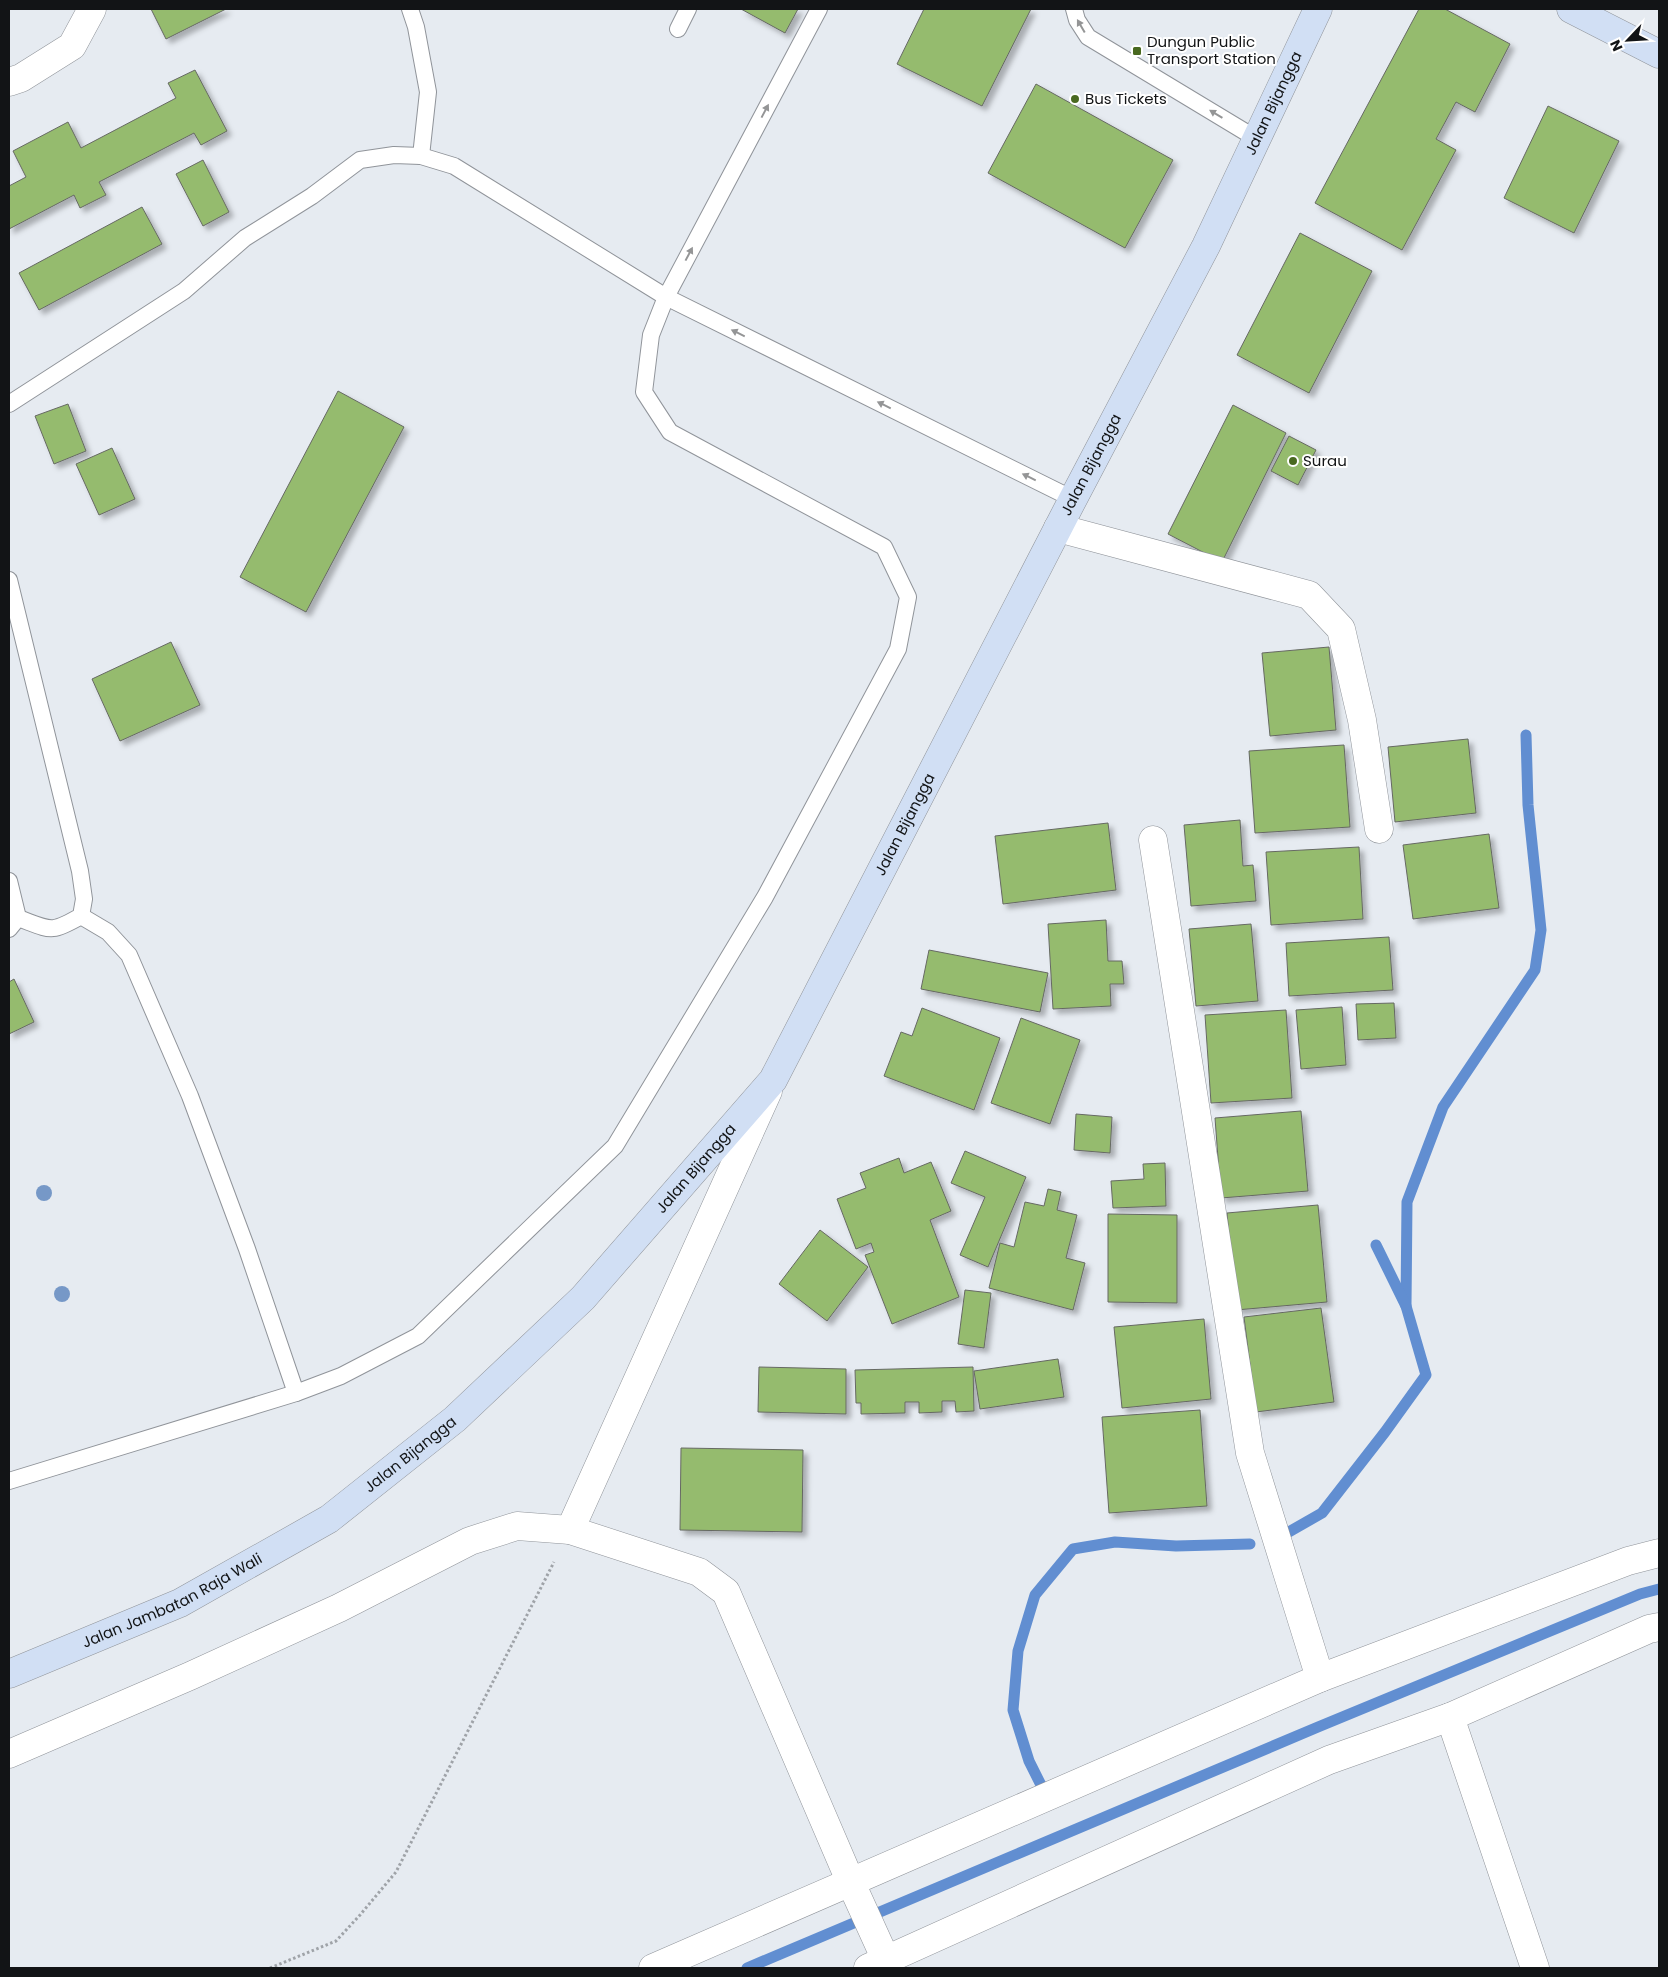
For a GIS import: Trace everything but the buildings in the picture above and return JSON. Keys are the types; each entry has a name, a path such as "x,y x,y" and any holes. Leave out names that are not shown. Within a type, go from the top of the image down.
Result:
{"main road":[{"name":"Jalan Bijangga","path":"329,1519 455,1419 582,1298 772,1080 1073,498 1206,246 1318,9"},
{"path":"1571,9 1659,54"},
{"name":"Jalan Jambatan Raja Wali","path":"9,1674 180,1603 329,1519"}],"street":[{"path":"9,82 21,78 72,46 92,9"},
{"path":"1058,528 1309,595 1341,629 1362,720 1380,829"},
{"path":"1153,840 1250,1453 1320,1678"},
{"path":"570,1530 772,1080"},
{"path":"9,1754 190,1676 339,1608 470,1541 517,1526 570,1530 699,1572 726,1592 855,1892 881,1961 1329,1760 1450,1717 1649,1629 1659,1627"},
{"path":"652,1968 855,1892 1320,1678 1628,1561 1659,1553"},
{"path":"1450,1717 1535,1968"}],"lane":[{"path":"410,9 416,26 428,92 421,156"},
{"path":"678,28 688,9"},
{"path":"9,1481 296,1392 340,1376 418,1336 615,1146 765,897 898,649 908,597 884,548 670,432 644,392 651,335 666,297 819,9"},
{"path":"1074,9 1077,20 1088,37 1257,139"},
{"path":"9,404 184,291 245,238 312,196 360,160 394,155 421,156 454,166 666,297 1073,498"},
{"path":"9,580 80,871 84,899 81,916 62,927 51,930 14,924 9,881"},
{"path":"81,916 108,932 129,955 190,1096 247,1248 296,1392"}],"path":[{"path":"270,1968 336,1941 360,1916 396,1872 570,1530"}],"waterway":[{"path":"1406,1306 1407,1202 1443,1107 1535,970 1541,930 1528,805 1526,735"},
{"path":"1287,1533 1322,1513 1385,1432 1426,1375 1406,1306 1376,1245"},
{"path":"1041,1785 1029,1761 1013,1710 1018,1651 1035,1595 1073,1549 1115,1542 1176,1546 1250,1544"},
{"path":"747,1968 1318,1727 1640,1594 1659,1589"}],"place":[{"name":"Dungun Public Transport Station","path":"1137,51"},
{"name":"Bus Tickets","path":"1075,99"},
{"name":"Surau","path":"1293,461"}]}
